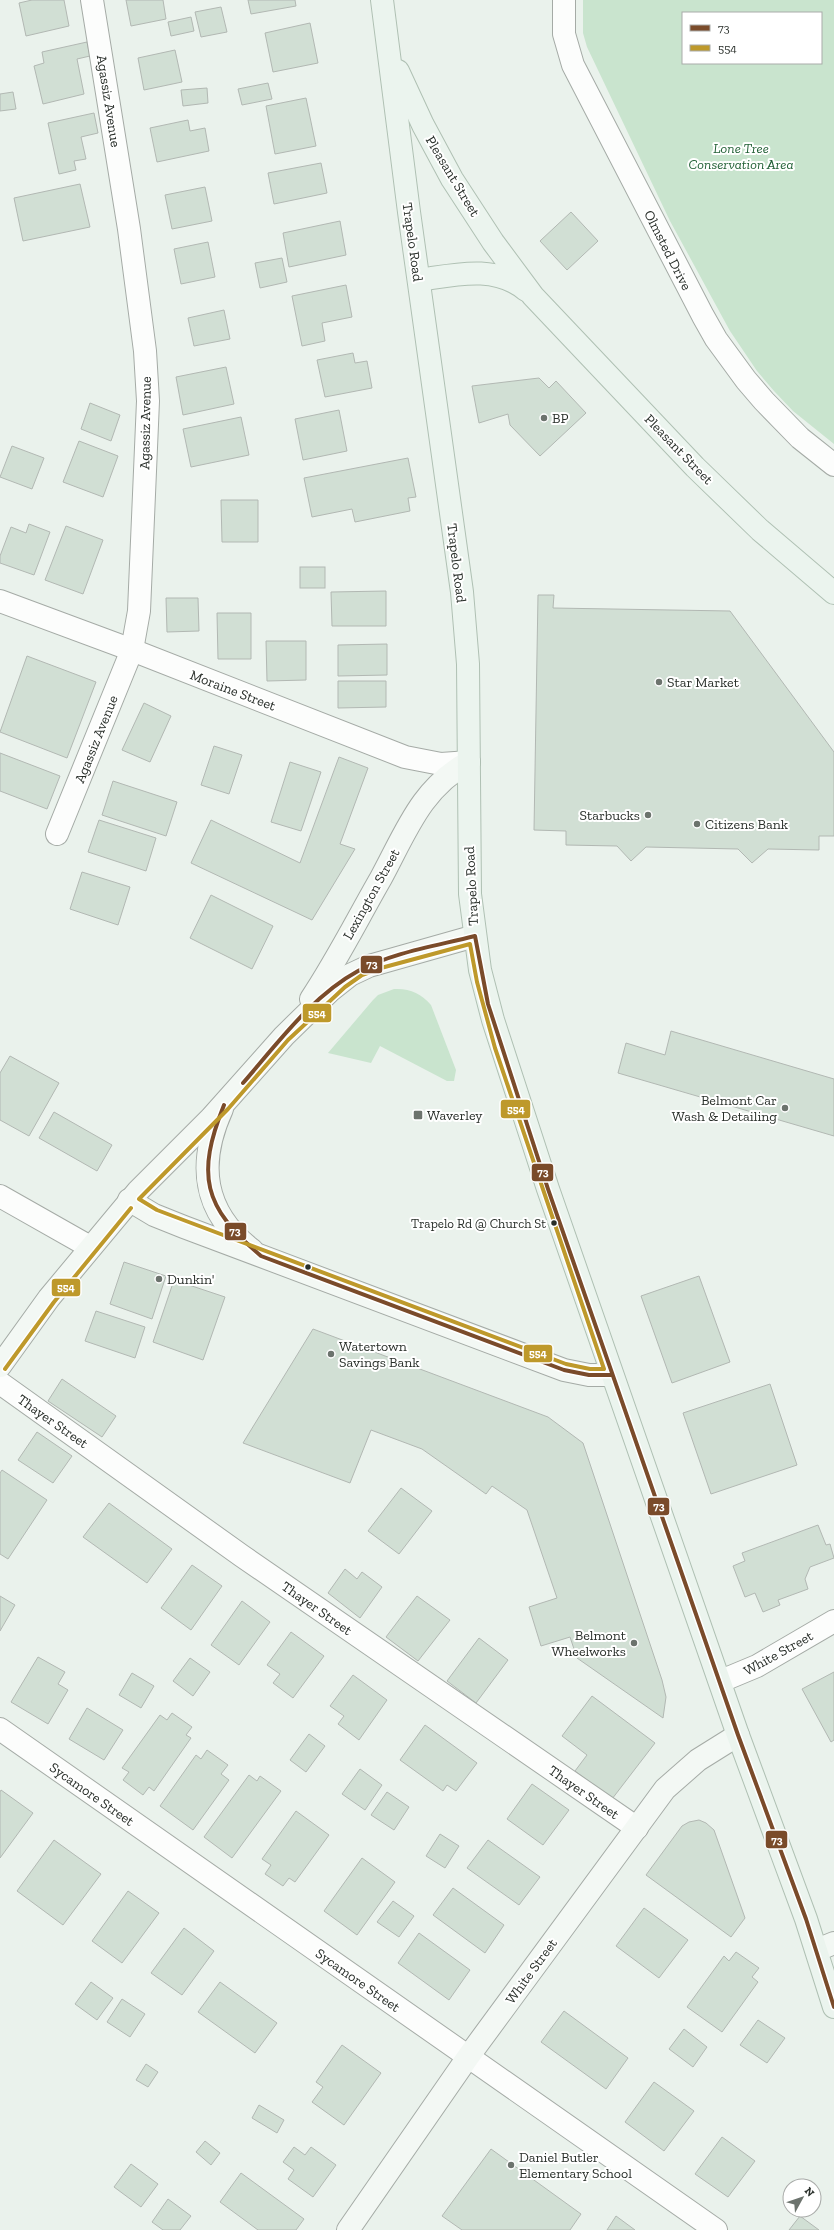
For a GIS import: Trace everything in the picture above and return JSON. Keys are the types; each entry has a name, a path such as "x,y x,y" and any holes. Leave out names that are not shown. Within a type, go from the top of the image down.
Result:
{"main road":[{"name":"Trapelo Road","path":"382,0 462,592 468,664 469,863 474,936 488,1004 548,1189 612,1375 721,1681 738,1735 825,1946 834,2007"},
{"name":"Pleasant Street","path":"388,48 409,97 441,160 490,236 533,296 695,467 772,541 834,593"},
{"name":"Pleasant Street","path":"419,280 463,274 485,274 509,280 533,296"}],"street":[{"name":"Agassiz Avenue","path":"57,834 132,650 138,626 148,401 145,351 129,229 92,0"},
{"name":"Olmsted Drive","path":"564,0 564,34 573,65 702,316 730,359 764,400 800,438 834,465"},
{"name":"Moraine Street","path":"0,601 132,650 405,757 440,764 469,762"},
{"name":"Lexington Street","path":"0,1366 37,1314 129,1200 224,1105 284,1036 305,1009 334,962 420,805 444,779 469,762"},
{"name":"Lexington Street","path":"284,1036 331,990 359,970 379,962 474,936"},
{"path":"224,1105 218,1118 211,1145 209,1190 214,1204 224,1221 244,1243 261,1256"},
{"path":"0,1196 90,1247"},
{"path":"129,1200 165,1220 564,1370 589,1375 612,1375"},
{"name":"Thayer Street","path":"0,1383 242,1556 637,1828"},
{"name":"White Street","path":"721,1681 757,1666 834,1621"},
{"name":"Sycamore Street","path":"0,1729 716,2230"},
{"name":"White Street","path":"348,2230 468,2057 637,1828 664,1789 675,1778 738,1735"}],"green space":[{"name":"Lone Tree Conservation Area","path":"583,0 834,0 834,444 793,411 774,391 757,371 730,331 670,221 587,47 583,33"},
{"path":"394,989 410,990 419,994 431,1005 456,1070 454,1081 447,1081 380,1046 371,1063 328,1053 378,995"}],"building":[{"path":"32,0 64,0 69,26 26,36 19,3"},
{"path":"126,0 163,0 166,19 131,26"},
{"path":"248,0 295,0 296,6 251,14"},
{"path":"221,7 227,32 201,37 195,12"},
{"path":"191,17 194,31 171,36 168,22"},
{"path":"310,23 318,63 273,72 265,33"},
{"path":"87,42 90,56 77,59 84,94 43,104 34,66 44,63 42,52"},
{"path":"175,50 182,82 144,90 138,58"},
{"path":"268,83 272,99 242,105 238,89"},
{"path":"207,88 208,103 183,106 181,90"},
{"path":"13,92 16,109 0,111 0,94"},
{"path":"306,98 316,146 275,154 266,106"},
{"path":"94,113 98,133 81,137 86,159 74,161 76,170 59,174 48,123"},
{"path":"188,120 190,131 205,128 209,151 157,162 150,128"},
{"path":"321,163 327,193 274,204 268,173"},
{"path":"80,184 90,227 23,241 14,198"},
{"path":"205,187 212,221 172,229 165,195"},
{"path":"571,212 598,241 567,270 540,241"},
{"path":"340,221 346,255 289,267 283,233"},
{"path":"208,242 215,277 181,284 174,249"},
{"path":"282,258 287,282 260,288 255,263"},
{"path":"346,285 352,317 322,323 325,341 302,346 292,296"},
{"path":"224,310 230,339 194,346 188,318"},
{"path":"353,353 355,363 367,361 372,388 325,397 317,360"},
{"path":"226,367 234,404 183,415 176,377"},
{"name":"BP","path":"539,378 549,388 556,381 586,413 540,456 510,425 508,414 479,423 472,386"},
{"path":"90,403 120,415 111,441 81,429"},
{"path":"339,410 347,451 303,460 295,419"},
{"path":"241,417 249,455 191,467 183,429"},
{"path":"79,441 118,456 103,497 63,482"},
{"path":"12,446 44,458 32,489 0,477"},
{"path":"408,458 416,497 408,498 410,511 355,522 352,509 312,517 304,478"},
{"path":"221,500 258,500 258,542 222,542"},
{"path":"29,524 50,532 34,575 0,563 0,556 11,527 26,533"},
{"path":"66,526 103,540 83,594 45,580"},
{"path":"300,567 325,567 325,588 300,588"},
{"path":"386,591 386,626 332,626 331,592"},
{"name":"Star Market","path":"538,595 554,595 553,608 730,611 834,752 834,836 819,836 819,850 768,849 752,863 738,849 646,847 631,861 617,846 566,845 566,831 534,830"},
{"path":"166,598 198,598 199,631 167,632"},
{"path":"217,613 251,613 251,659 218,659"},
{"path":"266,641 306,641 306,680 267,681"},
{"path":"387,644 387,675 338,676 338,645"},
{"path":"27,656 96,682 67,758 0,732"},
{"path":"338,681 386,681 386,707 338,708"},
{"path":"144,703 171,716 150,762 122,750"},
{"path":"214,746 242,755 229,794 201,785"},
{"path":"0,753 60,776 47,809 0,791"},
{"path":"339,757 368,768 340,844 355,849 312,920 191,863 211,820 300,863"},
{"path":"290,762 321,772 301,831 271,822"},
{"path":"113,781 177,802 166,836 102,815"},
{"path":"99,820 156,838 146,871 88,852"},
{"path":"82,872 130,887 118,925 70,909"},
{"path":"211,895 273,926 252,969 190,938"},
{"name":"Belmont Car Wash & Detailing","path":"671,1031 834,1079 834,1136 618,1073 626,1043 665,1055"},
{"path":"10,1056 59,1083 29,1136 0,1120 0,1073"},
{"path":"54,1112 112,1145 97,1171 39,1138"},
{"path":"124,1262 166,1276 152,1319 110,1304"},
{"path":"699,1276 730,1362 672,1383 641,1296"},
{"path":"174,1280 225,1297 203,1360 153,1342"},
{"path":"96,1311 145,1327 135,1358 85,1341"},
{"path":"313,1329 548,1417 583,1443 662,1680 666,1697 663,1718 577,1658 570,1637 541,1646 529,1607 557,1598 527,1510 492,1486 486,1494 422,1449 371,1430 350,1483 243,1443"},
{"path":"62,1379 116,1416 102,1437 48,1401"},
{"path":"770,1384 797,1465 711,1494 683,1413"},
{"path":"37,1432 72,1456 53,1483 18,1460"},
{"path":"2,1470 47,1500 8,1559 0,1554 0,1473"},
{"path":"401,1488 432,1511 399,1554 368,1531"},
{"path":"109,1503 172,1549 147,1583 83,1537"},
{"path":"818,1525 826,1545 830,1544 834,1558 810,1567 805,1579 808,1589 778,1600 780,1605 763,1612 755,1593 745,1597 733,1566 745,1561 742,1553"},
{"path":"192,1565 222,1586 191,1630 161,1608"},
{"path":"345,1569 357,1579 362,1572 382,1587 360,1618 328,1593"},
{"path":"0,1596 15,1605 0,1631"},
{"path":"417,1596 450,1620 418,1661 386,1637"},
{"path":"242,1601 270,1622 239,1665 211,1645"},
{"path":"291,1632 324,1656 293,1698 273,1683 280,1674 267,1665"},
{"path":"479,1638 508,1660 476,1703 447,1681"},
{"path":"38,1657 65,1672 58,1684 68,1690 48,1724 11,1702"},
{"path":"190,1658 210,1672 193,1696 173,1681"},
{"path":"834,1672 834,1740 831,1742 802,1689"},
{"path":"132,1673 154,1686 141,1708 119,1695"},
{"path":"353,1675 387,1700 359,1740 338,1724 344,1716 330,1706"},
{"path":"592,1696 655,1743 612,1799 575,1771 587,1755 562,1736"},
{"path":"87,1708 123,1730 104,1760 69,1739"},
{"path":"172,1713 192,1727 186,1735 191,1738 154,1791 149,1787 143,1795 123,1780 129,1772 122,1768 160,1715 167,1720"},
{"path":"425,1725 477,1763 456,1791 447,1785 443,1791 400,1760"},
{"path":"309,1734 325,1746 306,1772 290,1760"},
{"path":"207,1750 228,1765 221,1774 229,1780 193,1830 160,1806 196,1755 201,1759"},
{"path":"360,1769 382,1785 365,1810 342,1794"},
{"path":"249,1775 257,1781 260,1776 281,1791 232,1858 204,1837"},
{"path":"532,1784 569,1810 543,1845 507,1819"},
{"path":"1,1790 33,1813 0,1858 0,1792"},
{"path":"387,1792 409,1807 394,1830 371,1815"},
{"path":"296,1811 329,1835 295,1882 289,1878 283,1886 265,1874 271,1865 262,1859"},
{"path":"699,1820 706,1823 714,1830 745,1918 731,1937 646,1875 682,1826 689,1822"},
{"path":"440,1834 459,1846 445,1868 426,1856"},
{"path":"54,1840 101,1874 63,1925 17,1891"},
{"path":"488,1840 540,1877 519,1905 467,1868"},
{"path":"362,1858 395,1882 357,1935 324,1911"},
{"path":"453,1888 504,1925 485,1953 433,1915"},
{"path":"128,1891 159,1913 122,1963 92,1941"},
{"path":"393,1901 414,1916 399,1937 377,1922"},
{"path":"644,1908 688,1940 659,1978 616,1946"},
{"path":"184,1928 214,1951 182,1995 151,1973"},
{"path":"419,1933 470,1970 449,2000 398,1963"},
{"path":"736,1952 759,1968 752,1977 758,1982 722,2032 687,2007 724,1956 729,1961"},
{"path":"91,1982 113,1998 97,2020 75,2004"},
{"path":"220,1982 277,2023 255,2053 198,2012"},
{"path":"122,1999 145,2014 130,2037 107,2022"},
{"path":"564,2011 628,2058 606,2089 541,2042"},
{"path":"758,2020 785,2038 767,2063 740,2045"},
{"path":"684,2029 707,2047 693,2067 669,2049"},
{"path":"342,2045 381,2073 344,2125 312,2102 323,2087 316,2082"},
{"path":"146,2064 158,2072 148,2087 136,2080"},
{"path":"654,2082 694,2111 664,2151 625,2122"},
{"path":"259,2105 284,2120 277,2133 252,2118"},
{"path":"722,2137 755,2161 728,2197 695,2174"},
{"path":"205,2141 220,2153 211,2165 196,2152"},
{"path":"294,2147 305,2155 311,2147 336,2165 313,2197 288,2179 294,2170 283,2162"},
{"path":"491,2149 581,2214 570,2230 462,2230 442,2216"},
{"path":"131,2164 158,2184 141,2207 114,2187"},
{"path":"241,2173 304,2219 296,2230 258,2230 220,2202"},
{"path":"168,2199 191,2216 180,2230 163,2230 152,2222"},
{"path":"616,2216 635,2230 607,2230"},
{"path":"798,2218 803,2218 819,2230 789,2230"}],"transit line":[{"name":"73","path":"243,1083 310,1007 341,981 372,964 386,959 415,950 475,936 488,1004 548,1189 738,1735 806,1919 834,2007"},
{"name":"554","path":"470,944 477,982 495,1048 604,1369 590,1369 566,1364 157,1210 139,1199 228,1109 288,1040 345,987 362,975 381,968 470,944"},
{"name":"73","path":"224,1105 215,1130 210,1151 208,1171 210,1188 216,1205 227,1222 261,1256 564,1370 589,1375 612,1375"},
{"name":"554","path":"5,1369 54,1302 131,1208"}],"place":[{"name":"BP","path":"544,418"},
{"name":"Star Market","path":"659,682"},
{"name":"Starbucks","path":"648,815"},
{"name":"Citizens Bank","path":"697,824"},
{"name":"Belmont Car Wash & Detailing","path":"785,1108"},
{"name":"Waverley","path":"418,1115"},
{"name":"Trapelo Rd @ Church St","path":"554,1223"},
{"name":"Dunkin'","path":"159,1279"},
{"name":"Watertown Savings Bank","path":"331,1354"},
{"name":"Belmont Wheelworks","path":"634,1643"},
{"name":"Daniel Butler Elementary School","path":"511,2165"}]}
